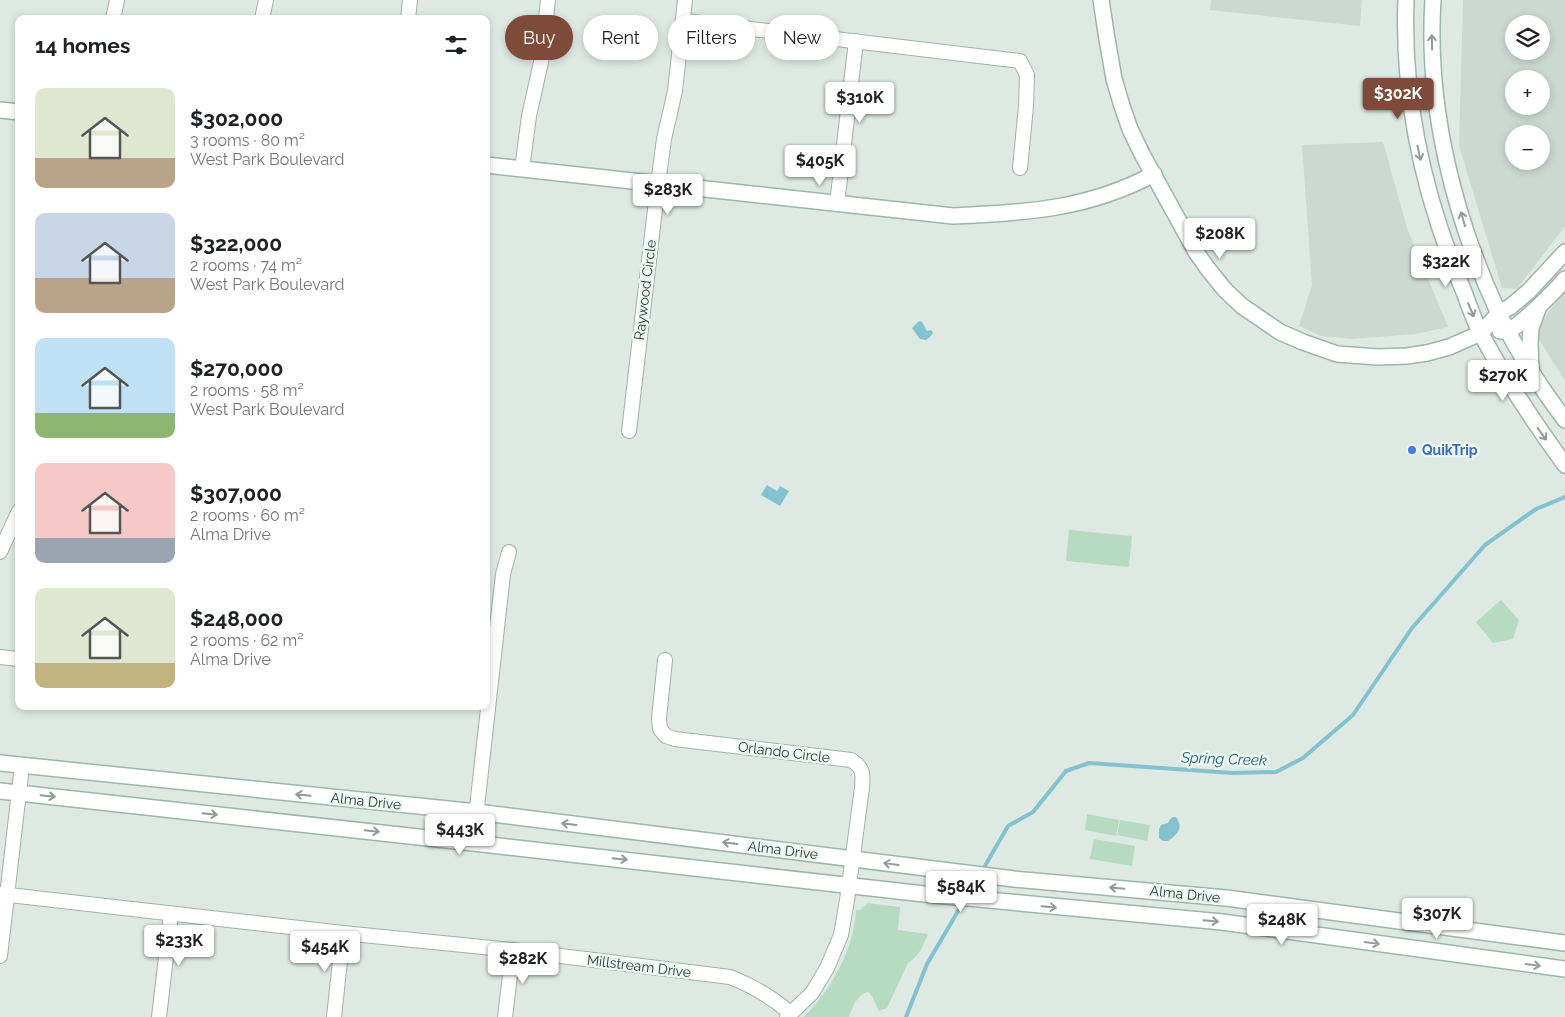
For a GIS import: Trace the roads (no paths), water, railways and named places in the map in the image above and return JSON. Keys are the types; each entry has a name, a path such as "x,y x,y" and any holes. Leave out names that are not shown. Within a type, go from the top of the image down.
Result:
{"main road":[{"path":"1101,0 1107,39 1122,106 1130,129 1196,252 1225,290 1242,306 1280,332 1337,354 1378,357 1427,353 1449,347 1481,332 1508,330 1539,306 1565,279"},
{"path":"1406,0 1406,40 1415,132 1425,180 1452,264 1481,332 1515,394 1565,465"},
{"path":"1433,0 1432,46 1440,125 1447,162 1468,237 1499,313 1508,330 1544,392 1565,420"},
{"path":"0,110 15,112"},
{"path":"490,165 953,216 1008,214 1079,204 1133,185 1154,174"},
{"path":"1481,332 1499,313 1529,292 1565,252"},
{"path":"1531,371 1531,328 1539,306"},
{"name":"Alma Drive","path":"0,763 476,812 1014,879 1226,898 1565,943"},
{"name":"Alma Drive","path":"0,791 1001,903 1222,922 1565,969"},
{"path":"1143,915 1145,890"},
{"path":"1450,954 1453,928"}],"street":[{"path":"114,15 117,0"},
{"path":"263,15 266,0"},
{"path":"408,15 410,0"},
{"path":"522,169 529,116 541,62 548,0"},
{"name":"Raywood Circle","path":"684,15 685,0"},
{"path":"755,29 1020,61 1027,75 1020,168"},
{"path":"837,204 856,41"},
{"name":"Raywood Circle","path":"629,431 664,139 675,91 679,60"},
{"path":"0,552 15,520"},
{"path":"490,689 503,574 509,552"},
{"path":"0,657 15,659"},
{"name":"Orlando Circle","path":"665,660 659,718 660,729 666,736 675,739 851,760 860,766 863,776 853,858 840,935 828,968 812,993 788,1015"},
{"path":"473,843 488,710"},
{"path":"0,956 3,894 22,766"},
{"name":"Millstream Drive","path":"3,894 343,933 513,950 730,977 755,988 777,1001 788,1015"},
{"path":"159,1017 171,914"},
{"path":"334,1017 343,933"},
{"path":"505,1017 513,950"}],"water":[{"path":"919,321 922,322 927,331 931,330 933,333 926,340 920,339 912,328"},
{"path":"767,485 777,491 780,486 789,491 780,506 761,495"},
{"path":"1173,817 1176,817 1178,821 1178,831 1168,841 1163,841 1159,838 1159,829 1161,825 1168,823"}],"waterway":[{"name":"Spring Creek","path":"982,871 1008,826 1033,812 1066,771 1089,763 1233,773 1276,772 1303,758 1353,715 1412,628 1485,545 1536,509 1565,497"},
{"name":"Spring Creek","path":"968,895 978,877"},
{"name":"Spring Creek","path":"906,1017 927,964 964,901"}],"place":[{"name":"QuikTrip","path":"1412,450"}]}
